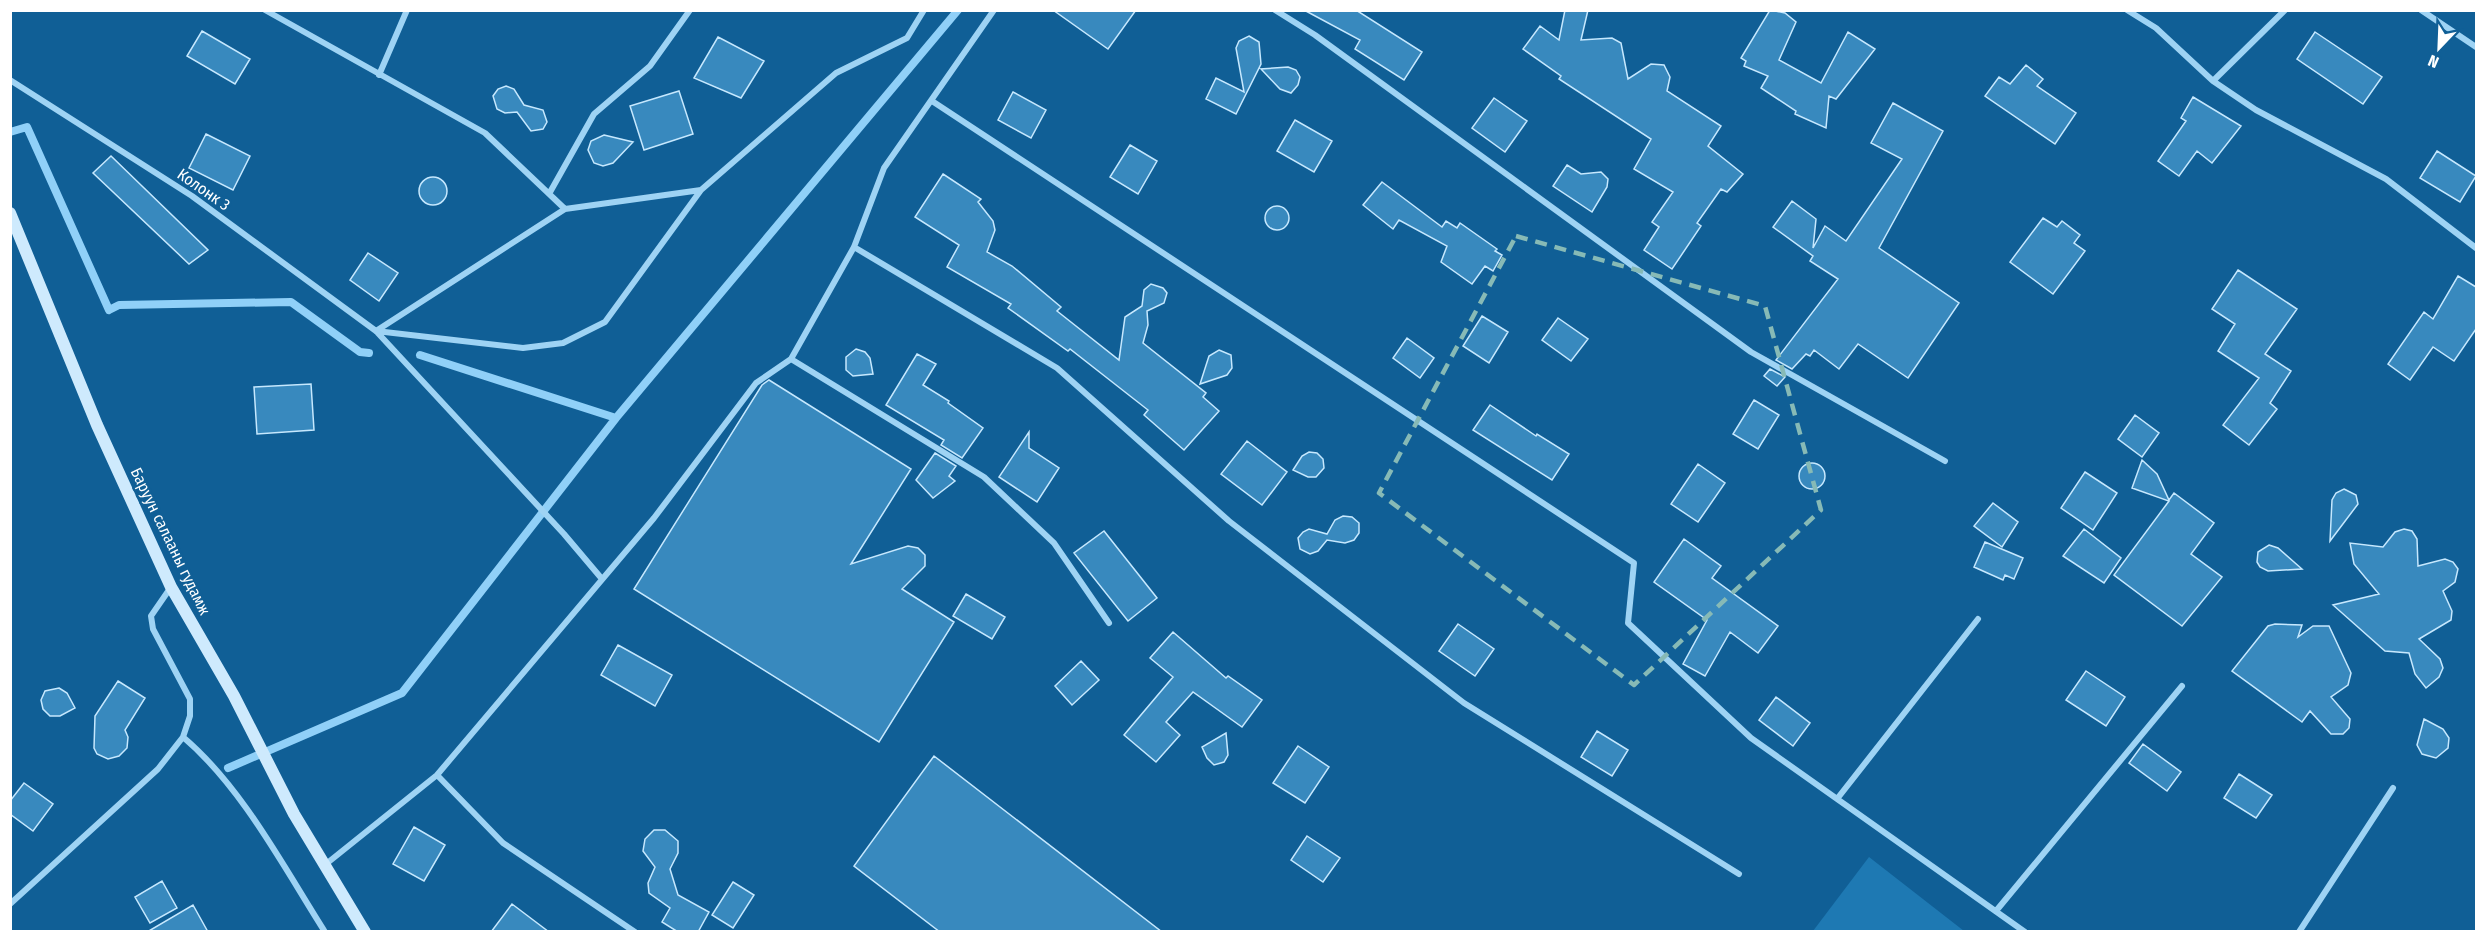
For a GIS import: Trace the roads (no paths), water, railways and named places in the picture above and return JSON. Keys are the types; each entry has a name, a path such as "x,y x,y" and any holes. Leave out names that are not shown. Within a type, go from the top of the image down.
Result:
{"main road":[{"name":"Баруун салааны гудамж","path":"10,213 16,241 171,587 234,696 294,814 365,932"}],"street":[{"path":"265,10 485,133 565,209"},
{"path":"379,75 407,10"},
{"path":"549,194 594,114 650,66 690,10"},
{"path":"376,331 523,348 562,343 605,322 701,190 836,73 908,38 924,10"},
{"path":"326,864 437,776 654,518 756,383 792,358 854,247 884,168 994,10"},
{"path":"1275,10 1324,42 1752,352 1945,461"},
{"path":"2127,10 2156,28 2213,81 2256,110 2386,179 2476,248"},
{"path":"2213,81 2285,10"},
{"path":"2421,10 2476,47"},
{"name":"Колонк 3","path":"10,80 192,196 376,331 564,534 602,579"},
{"path":"932,101 1635,563 1628,623 1751,738 2025,932"},
{"path":"376,331 565,209 701,190"},
{"path":"854,247 1057,368 1229,521 1464,703 1739,874"},
{"path":"792,358 984,477 1054,543 1109,624"},
{"path":"10,904 159,769 183,737 190,716 190,699 153,629 151,616 171,587"},
{"path":"1837,799 1978,619"},
{"path":"1996,911 2182,686"},
{"path":"183,737 206,757 228,784 325,932"},
{"path":"437,776 503,843 635,932"},
{"path":"2299,932 2393,788"}],"waterway":[{"path":"228,768 402,693 616,418 958,10"},
{"path":"10,132 27,127 109,310 119,305 291,302 360,352 369,353"},
{"path":"420,355 616,418"}]}
